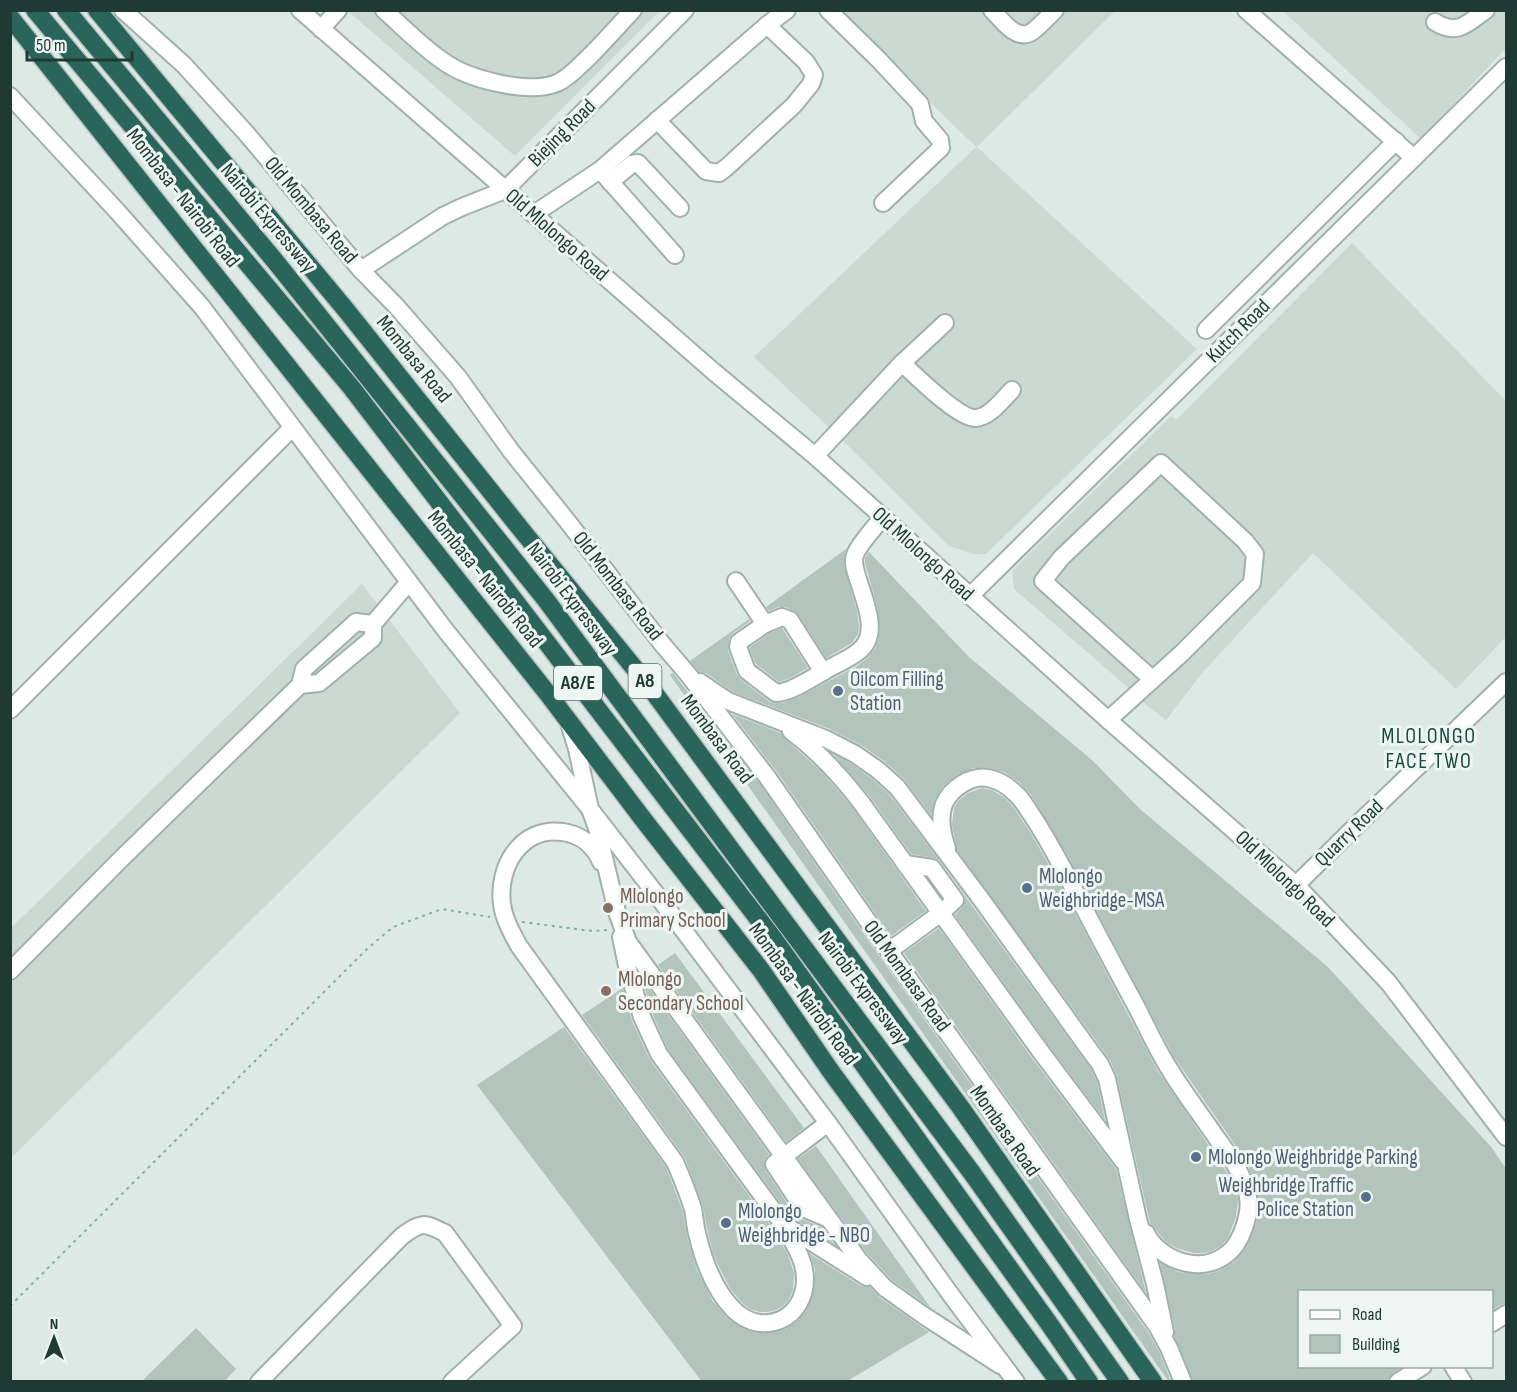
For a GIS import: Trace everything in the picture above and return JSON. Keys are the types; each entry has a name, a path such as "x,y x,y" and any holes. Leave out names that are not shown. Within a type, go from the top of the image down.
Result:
{"highway":[{"name":"Nairobi Expressway","path":"35,10 366,406 773,938 1089,1382"},
{"name":"Nairobi Expressway","path":"66,10 275,261 546,600 972,1173 1120,1382"},
{"name":"Mombasa Road","path":"97,10 346,310 649,686 955,1099 1154,1382"},
{"name":"Mombasa - Nairobi Road","path":"10,17 548,694 761,970 832,1073 1059,1382"}],"street":[{"name":"Old Mombasa Road","path":"123,10 184,65 246,133 361,270 397,307 458,377 511,451 687,673 768,778 1144,1307 1169,1348 1183,1382"},
{"name":"Old Mlolongo Road","path":"300,10 714,372 815,456 1108,720 1296,885 1388,982 1506,1137"},
{"path":"321,29 338,10"},
{"path":"384,10 444,62 474,76 524,87 558,83 574,72 633,10"},
{"name":"Biejing Road","path":"361,270 443,216 505,190 685,10"},
{"path":"605,176 657,120 787,10"},
{"path":"828,10 920,104 924,121 940,140 941,148 883,203"},
{"path":"992,10 1013,31 1023,34 1030,33 1055,10"},
{"path":"1246,10 1414,158"},
{"path":"1435,22 1443,27 1455,29 1486,10"},
{"path":"657,120 706,171 719,173 727,167 794,105 811,84 814,75 806,62 767,25"},
{"name":"Kutch Road","path":"970,596 1506,67"},
{"path":"10,96 202,307 446,631 666,907 1012,1376"},
{"path":"1206,330 1396,141"},
{"path":"534,214 605,176 638,163 680,207"},
{"path":"605,176 675,255"},
{"path":"815,456 902,363 945,323"},
{"path":"902,363 964,415 977,418 992,411 1012,390"},
{"path":"10,710 292,428"},
{"path":"1108,720 1182,653 1252,583 1255,554 1245,541 1161,463 1060,558 1043,581 1152,679"},
{"path":"824,672 790,620 782,617 765,624 739,642 738,646 749,674 776,693 824,672 858,652 867,641 869,624 868,612 855,570 855,553 883,517"},
{"path":"736,581 765,624"},
{"path":"10,971 122,858 300,685 304,669 356,622 373,624 409,582"},
{"path":"687,673 728,701 826,739 855,754 897,787 1100,1064 1107,1079 1169,1348"},
{"name":"Quarry Road","path":"1296,885 1506,682"},
{"path":"548,694 569,722 578,749 590,809 597,828 620,923 627,966 642,1017 659,1054 783,1224 801,1259 805,1278 800,1303 791,1314 778,1321 762,1323 747,1319 735,1311 720,1291 706,1266 693,1212 675,1162 519,946 506,920 502,904 502,879 512,855 519,845 529,839 544,833 572,834 594,850 608,876"},
{"path":"776,720 823,757 840,775 1126,1166"},
{"path":"951,858 942,829 944,805 950,794 966,782 987,778 1004,783 1018,795 1044,834 1169,1069 1242,1177 1248,1198 1247,1220 1229,1254 1216,1261 1203,1264 1190,1263 1163,1254 1150,1241 1138,1219"},
{"path":"889,951 941,913"},
{"path":"620,923 632,949 830,1220 860,1260 885,1288"},
{"path":"783,1156 828,1124"},
{"path":"259,1382 402,1236 417,1225 428,1224 445,1233 513,1326 452,1382"},
{"path":"783,1224 885,1288 1012,1376 1026,1382"},
{"path":"1493,1322 1506,1314"},
{"path":"1398,1382 1420,1368"},
{"path":"1454,1368 1463,1382"}],"path":[{"path":"10,1306 367,949 393,927 442,909 592,931 620,923 640,927 666,907"}],"shaded area":[{"path":"348,11 660,11 515,156"},
{"path":"836,11 1115,11 977,147 1197,349 986,554 973,554 949,546 754,357 976,147"},
{"path":"1283,11 1506,11 1506,48 1421,139"},
{"path":"1352,243 1506,401 1506,637 1456,689 1313,553 1202,673 1166,720 1140,700 1014,589 1012,571 1171,416 1176,420"},
{"path":"362,584 460,713 11,1158 11,928"}],"building":[{"path":"846,549 844,566 857,611 858,634 852,643 826,658 798,614 786,607 778,607 769,611 766,607"},
{"path":"869,552 969,657 1093,761 1140,809 1328,967 1492,1148 1506,1169 1506,1304 1493,1310 1493,1290 1298,1290 1298,1368 1400,1368 1392,1374 1387,1382 1193,1382 1174,1336 1175,1330 1160,1263 1178,1272 1208,1274 1234,1262 1246,1248 1256,1223 1259,1203 1256,1186 1240,1152 1174,1057 1066,853 1031,795 1019,782 1004,772 989,768 973,768 957,775 943,786 935,799 931,815 904,779 861,745 830,729 733,692 706,673 699,672 690,661 749,619 750,621 733,633 729,639 728,651 740,679 770,702 783,703 799,697 857,666 875,649 880,629 877,606 865,558"},
{"path":"782,628 808,668 779,682 756,664 749,648 770,633"},
{"path":"673,673 760,784 865,936 1148,1332 1160,1353 1171,1382 670,675"},
{"path":"732,714 781,733 821,771 852,807 926,911 891,936 777,772"},
{"path":"834,755 850,763 889,794 939,860 911,854 868,794"},
{"path":"982,788 992,790 1005,798 1030,832 1156,1068 1230,1177 1238,1199 1236,1217 1228,1238 1212,1251 1194,1253 1176,1248 1167,1243 1150,1223 1117,1077 1110,1060 957,850 952,825 954,808 959,800 968,793"},
{"path":"964,895 1091,1069 1097,1082 1105,1120 955,915 962,907"},
{"path":"939,928 1032,1058 1116,1169 1146,1293 904,953"},
{"path":"675,953 804,1128 786,1142 658,965"},
{"path":"642,979 769,1154 764,1160 765,1169 794,1214 823,1228 834,1244 790,1216 668,1049 652,1013"},
{"path":"623,988 632,1021 650,1060 774,1230 788,1255 794,1273 793,1290 789,1299 776,1310 759,1312 750,1309 730,1288 713,1253 703,1206 685,1158 582,1015"},
{"path":"564,1027 666,1167 683,1212 697,1270 712,1300 728,1318 742,1328 757,1333 772,1333 786,1329 796,1322 806,1311 813,1295 815,1269 810,1254 861,1286 870,1287 879,1297 929,1332 846,1382 702,1382 477,1085"},
{"path":"816,1146 930,1307 892,1280 867,1253 798,1159"},
{"path":"196,1328 236,1369 224,1382 141,1382"}],"place":[{"name":"Oilcom Filling Station","path":"838,691"},
{"name":"Mlolongo Weighbridge-MSA","path":"1027,888"},
{"name":"Mlolongo Primary School","path":"608,908"},
{"name":"Mlolongo Secondary School","path":"606,991"},
{"name":"Mlolongo Weighbridge Parking","path":"1196,1157"},
{"name":"Weighbridge Traffic Police Station","path":"1366,1197"},
{"name":"Mlolongo Weighbridge - NBO","path":"726,1223"}],"district":[{"name":"MLOLONGO FACE TWO","path":"1429,748"}]}
